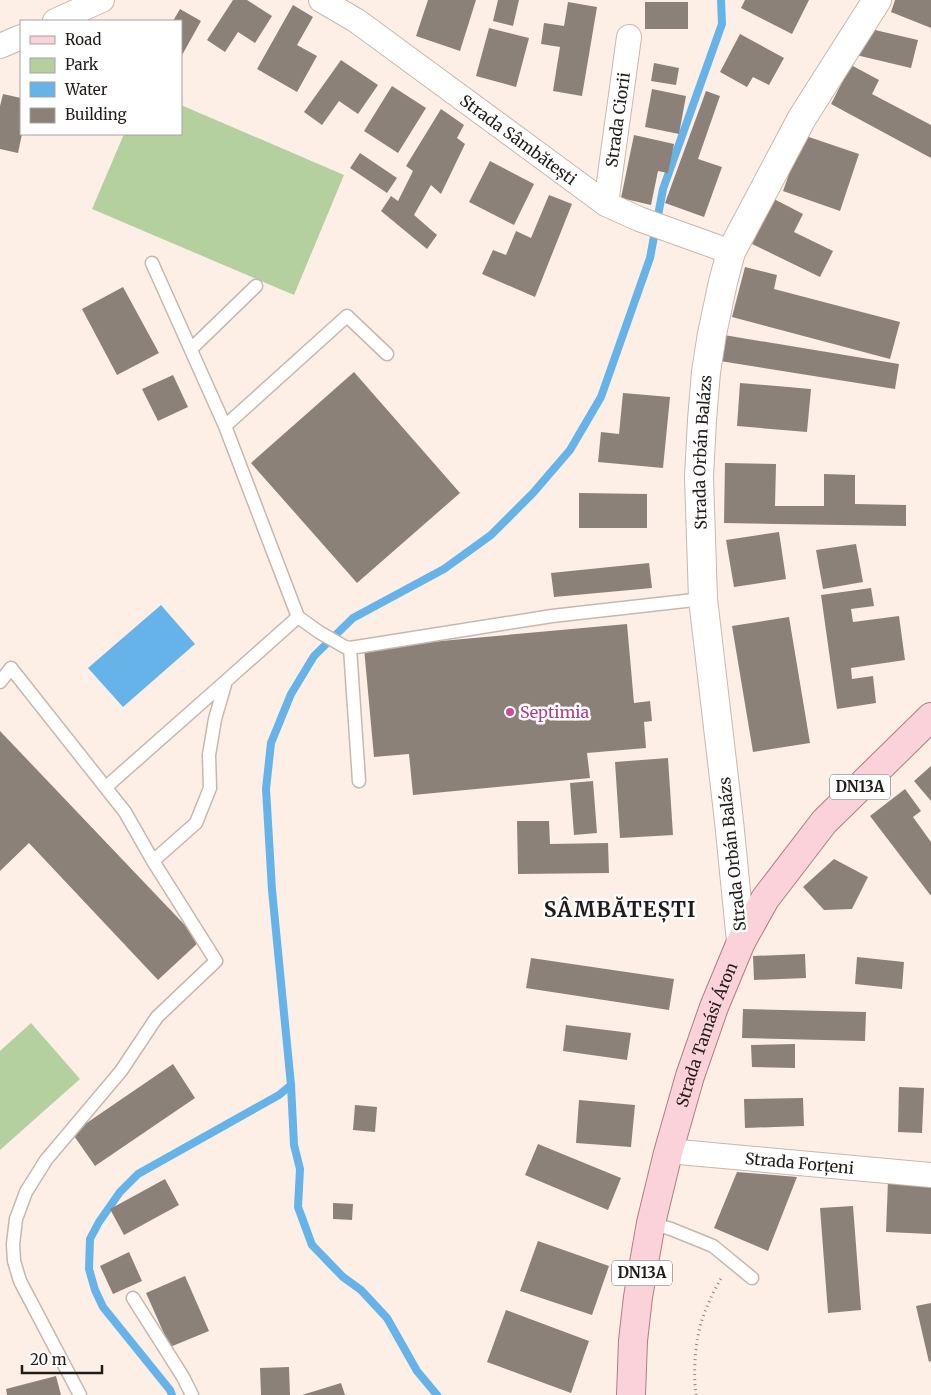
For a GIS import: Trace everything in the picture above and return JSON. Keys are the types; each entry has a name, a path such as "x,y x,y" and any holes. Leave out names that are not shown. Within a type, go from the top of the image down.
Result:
{"main road":[{"name":"Strada Orbán Balázs","path":"741,942 703,599 699,476 706,372 712,334 731,252 802,118 877,0"},
{"name":"Strada Tamási Áron","path":"668,1153 690,1076 714,1007 741,942 765,899 824,822 931,717"},
{"name":"DN13A","path":"631,1395 633,1341 638,1297 651,1223 668,1153"}],"street":[{"path":"57,20 102,0"},
{"name":"Strada Sâmbătești","path":"321,0 357,21 606,204 639,219 731,252"},
{"path":"0,46 20,37"},
{"name":"Strada Ciorii","path":"606,204 629,37"},
{"name":"Strada Forțeni","path":"668,1153 679,1152 931,1175"}],"lane":[{"path":"152,263 225,426 298,617 319,632 348,647 552,616 703,599"},
{"path":"191,349 256,286"},
{"path":"225,426 347,316 387,354"},
{"path":"106,787 298,617"},
{"path":"348,647 359,782"},
{"path":"0,682 11,668 106,787 125,812 153,862 216,961 156,1017 121,1071 46,1160 26,1192 16,1219 13,1244 14,1261 20,1281 80,1395"},
{"path":"153,862 196,823 210,788 209,755 215,720 226,681"},
{"path":"651,1223 712,1246 752,1278"},
{"path":"133,1298 183,1377 192,1395"}],"path":[{"path":"696,1395 694,1386 695,1358 702,1321 715,1289 730,1260"}],"green space":[{"path":"182,105 344,175 294,295 92,209 124,135 182,135"},
{"path":"31,1023 80,1079 0,1150 0,1051"}],"water":[{"path":"161,605 195,644 123,707 88,668"}],"building":[{"path":"233,0 247,0 272,16 255,43 238,32 225,52 207,40"},
{"path":"428,0 476,0 460,51 416,36"},
{"path":"498,0 519,0 513,26 493,21"},
{"path":"745,0 809,0 792,34 741,8"},
{"path":"895,0 931,0 931,28 891,12"},
{"path":"568,2 597,7 582,96 553,91 560,47 541,44 544,23 564,26"},
{"path":"645,2 688,2 688,29 645,29"},
{"path":"293,5 313,17 297,45 317,56 297,92 257,69"},
{"path":"180,9 201,21 182,55 182,20 174,20"},
{"path":"862,27 918,40 911,68 856,55"},
{"path":"489,28 529,38 516,87 476,76"},
{"path":"740,34 784,58 769,85 753,77 747,87 720,72"},
{"path":"341,60 378,85 358,114 339,101 322,125 304,112"},
{"path":"654,63 679,68 676,85 651,81"},
{"path":"851,65 879,80 872,94 931,125 931,158 831,104"},
{"path":"392,86 426,108 398,153 364,131"},
{"path":"652,89 686,96 679,134 645,127"},
{"path":"706,91 720,96 698,159 722,167 704,217 665,203"},
{"path":"3,94 20,98 20,135 22,135 18,153 0,149 0,106"},
{"path":"441,109 464,125 457,138 465,144 441,194 431,185 414,215 437,235 427,249 381,211 391,196 398,201 413,171 406,166"},
{"path":"634,135 674,144 668,173 658,171 651,205 621,198"},
{"path":"803,135 859,154 840,211 783,191"},
{"path":"360,153 397,178 387,193 350,168"},
{"path":"490,161 534,184 514,225 469,202"},
{"path":"549,195 572,204 535,297 482,274 493,250 506,255 516,231 531,238"},
{"path":"774,199 803,214 794,232 833,251 820,277 752,244"},
{"path":"745,267 777,275 774,289 900,322 890,359 732,317"},
{"path":"123,287 159,353 117,375 82,309"},
{"path":"724,335 899,364 895,389 720,361"},
{"path":"354,372 460,493 357,583 251,463"},
{"path":"173,375 188,407 158,421 142,389"},
{"path":"740,383 811,389 807,432 737,426"},
{"path":"623,393 670,397 663,468 598,462 601,432 619,434"},
{"path":"725,463 776,464 775,506 824,506 824,474 855,475 855,504 906,505 906,526 724,523"},
{"path":"579,493 647,494 647,528 579,528"},
{"path":"779,532 786,579 734,587 726,540"},
{"path":"856,544 863,582 823,589 816,550"},
{"path":"649,563 652,588 554,597 551,573"},
{"path":"871,588 874,606 851,609 853,622 899,616 905,660 851,668 852,679 873,676 876,703 837,709 821,595"},
{"path":"789,617 810,743 753,752 732,626"},
{"name":"Septimia","path":"627,624 634,703 650,701 652,721 644,722 646,748 587,753 590,778 413,795 409,754 374,757 364,648"},
{"path":"0,731 200,941 158,980 29,843 0,871"},
{"name":"Septimia","path":"668,758 673,835 620,838 615,762"},
{"path":"931,766 931,801 914,781"},
{"path":"593,781 597,833 574,835 570,783"},
{"path":"905,789 921,811 913,817 931,842 931,896 870,816"},
{"path":"517,821 549,821 550,844 608,843 609,873 518,874"},
{"path":"834,859 868,877 852,909 824,910 803,887"},
{"path":"805,954 806,978 754,980 753,956"},
{"path":"857,957 904,962 902,989 855,984"},
{"path":"531,958 674,979 669,1010 526,988"},
{"path":"743,1009 866,1012 865,1041 742,1038"},
{"path":"566,1025 631,1033 627,1060 563,1051"},
{"path":"795,1044 795,1068 752,1067 751,1045"},
{"path":"173,1064 195,1098 95,1166 72,1133"},
{"path":"899,1087 924,1088 922,1133 898,1132"},
{"path":"803,1098 804,1126 745,1128 744,1099"},
{"path":"579,1100 635,1105 631,1147 576,1143"},
{"path":"355,1105 377,1107 375,1132 353,1130"},
{"path":"538,1144 621,1178 608,1210 525,1175"},
{"path":"737,1172 797,1177 768,1251 714,1228"},
{"path":"165,1179 179,1205 124,1235 110,1209"},
{"path":"888,1180 931,1182 931,1234 886,1232"},
{"path":"333,1203 353,1204 352,1220 333,1219"},
{"path":"853,1206 861,1310 828,1313 820,1208"},
{"path":"538,1241 609,1266 592,1315 520,1291"},
{"path":"129,1252 142,1281 113,1294 100,1266"},
{"path":"185,1276 209,1331 170,1347 146,1293"},
{"path":"931,1303 931,1361 929,1362 916,1306"},
{"path":"506,1310 589,1341 571,1393 487,1362"},
{"path":"289,1367 290,1395 261,1395 260,1368"},
{"path":"56,1376 61,1395 7,1395 6,1389"},
{"path":"341,1383 345,1395 302,1395"}],"waterway":[{"path":"437,1395 417,1371 387,1318 361,1290 343,1277 312,1245 298,1207 300,1169 294,1145 291,1085 272,890 266,789 271,743 291,694 314,656 353,618 444,569 491,535 533,493 570,450 601,397 650,258 663,189 722,24 721,0"},
{"path":"172,1395 170,1390 103,1307 95,1290 89,1269 90,1239 99,1222 120,1192 138,1174 279,1095 291,1085"}],"place":[{"name":"Septimia","path":"510,712"}],"district":[{"name":"SÂMBĂTEȘTI","path":"620,910"}]}
